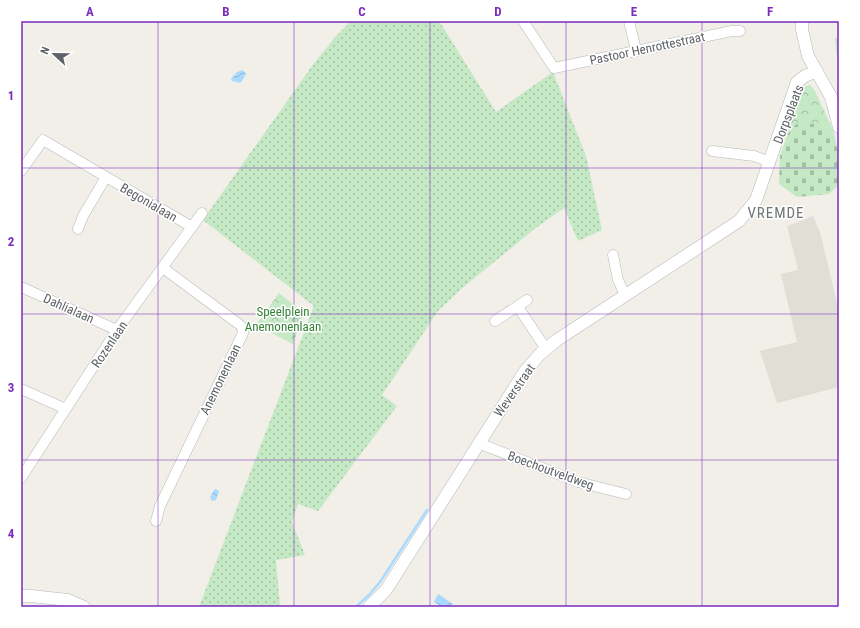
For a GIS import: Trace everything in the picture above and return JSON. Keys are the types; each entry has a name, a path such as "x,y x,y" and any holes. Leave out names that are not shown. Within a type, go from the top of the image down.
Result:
{"street":[{"name":"Pastoor Henrottestraat","path":"523,21 554,68 636,50 732,31 740,31"},
{"path":"630,21 636,50"},
{"path":"802,21 802,30 808,56 817,71"},
{"name":"Dorpsplaats","path":"756,200 798,82 805,76 817,71 835,96 839,127"},
{"name":"Begonialaan","path":"21,171 43,140 192,227"},
{"path":"712,151 754,156 770,162"},
{"name":"Begonialaan","path":"78,229 83,216 106,177"},
{"name":"Weverstraat","path":"369,607 386,590 525,370 546,349 739,220 756,200"},
{"name":"Rozenlaan","path":"21,478 117,330 202,213"},
{"path":"613,255 618,280 625,295"},
{"name":"Anemonenlaan","path":"156,521 160,506 243,333 243,328 240,325 163,268"},
{"name":"Dahlialaan","path":"21,287 117,330"},
{"path":"495,321 527,300"},
{"path":"518,307 546,349"},
{"path":"21,389 66,409"},
{"name":"Boechoutveldweg","path":"478,443 578,482 626,494"},
{"path":"21,596 68,600 84,607"}],"shaded area":[{"path":"813,216 820,232 839,311 839,387 777,403 760,351 797,342 781,274 798,270 787,226"}],"green space":[{"path":"351,21 439,21 496,112 553,72 586,156 602,230 578,241 564,208 537,227 461,289 438,311 382,395 397,406 318,511 298,504 292,522 305,555 276,560 280,607 199,607 314,306 203,220 312,66 336,36"},
{"path":"835,38 839,38 839,57 837,58"},
{"path":"810,85 815,91 835,137 822,124 796,124 787,135 803,87"},
{"path":"796,124 822,124 835,137 839,159 839,185 829,194 797,197 779,184 780,156 787,135"},
{"name":"Speelplein Anemonenlaan","path":"279,293 304,313 293,344 256,325"},
{"path":"276,324 288,331 285,337 272,331"}],"water":[{"path":"243,70 246,74 240,83 232,81 231,79 237,72"},
{"path":"215,489 219,491 216,500 212,501 210,497"},
{"path":"438,594 453,604 451,607 442,607 434,602"}],"waterway":[{"path":"358,605 380,582 427,510"}],"district":[{"name":"VREMDE","path":"776,213"}]}
